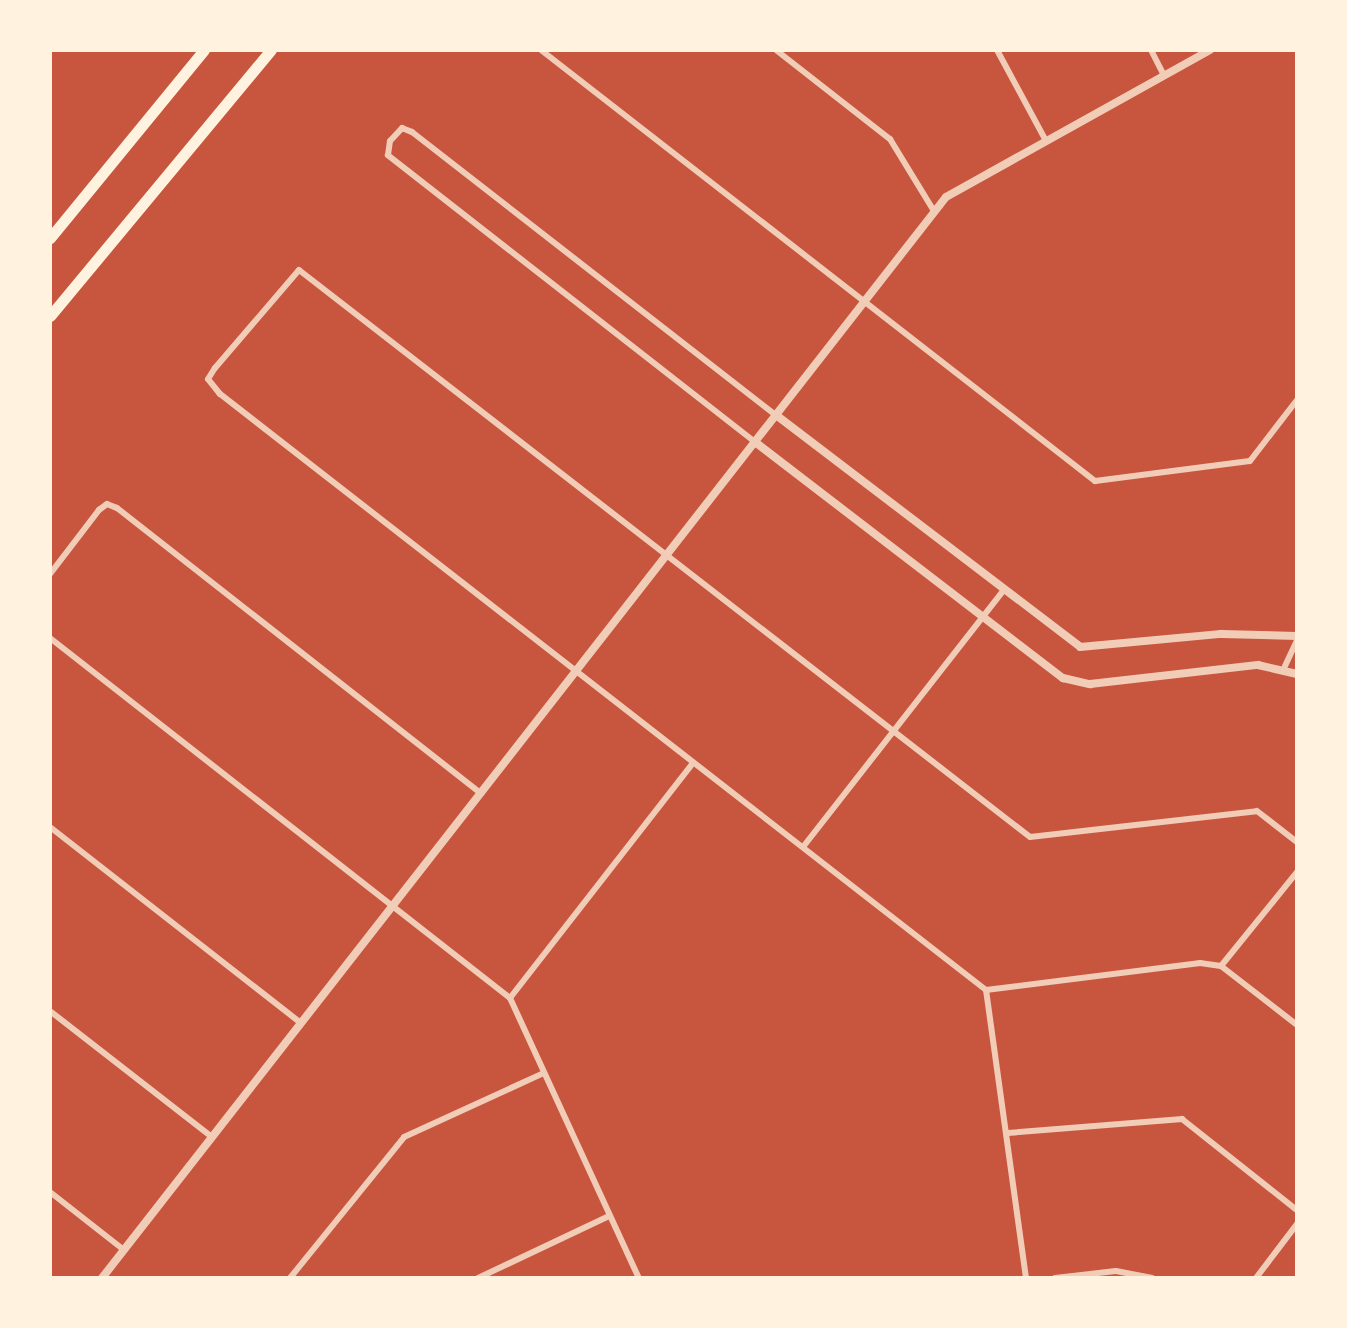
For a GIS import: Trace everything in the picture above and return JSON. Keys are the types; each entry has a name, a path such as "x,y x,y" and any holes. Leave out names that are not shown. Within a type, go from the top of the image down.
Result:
{"highway":[{"path":"50,238 204,50"},
{"path":"50,316 271,50"}],"street":[{"path":"541,50 1095,481 1250,461 1297,400"},
{"path":"776,50 890,139 934,210"},
{"path":"997,50 1046,141"},
{"path":"1150,50 1164,75"},
{"path":"102,1278 934,210 951,193 1210,50"},
{"path":"1285,666 1297,638 1236,633 1080,646 412,132 402,128 390,141 388,155 1062,678 1090,684 1285,666 1297,674"},
{"path":"1026,1278 986,990 220,394 208,380 215,368 299,270 1030,836 1257,811 1297,842"},
{"path":"50,574 99,510 107,504 117,508 480,792"},
{"path":"803,847 1003,590"},
{"path":"50,638 510,998 638,1278"},
{"path":"510,998 693,762"},
{"path":"50,827 301,1023"},
{"path":"1221,966 1297,872"},
{"path":"986,990 1200,963 1221,966 1297,1025"},
{"path":"50,1011 212,1136"},
{"path":"290,1278 404,1137 544,1073"},
{"path":"1008,1134 1182,1118 1297,1210"},
{"path":"50,1192 124,1250"},
{"path":"478,1278 610,1216"},
{"path":"1256,1278 1297,1224"},
{"path":"1056,1278 1116,1271 1152,1278"}]}
